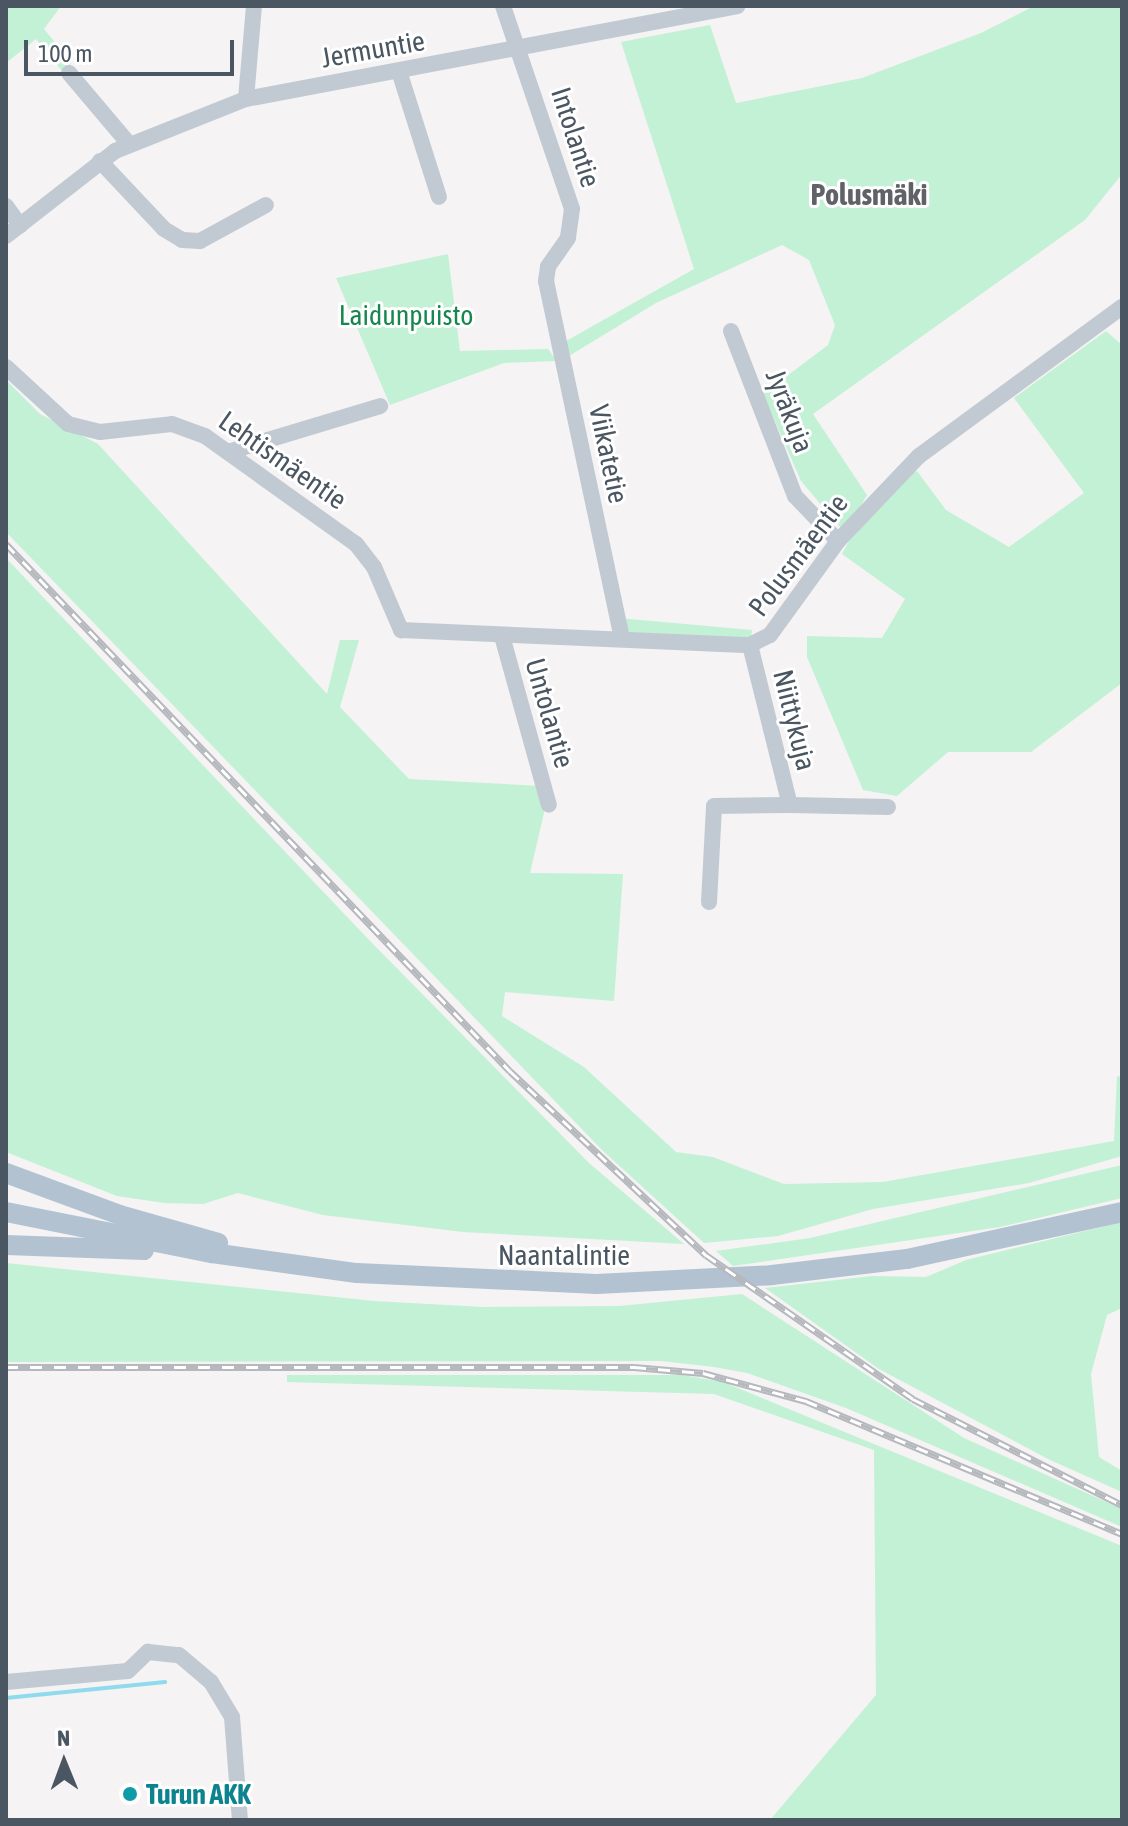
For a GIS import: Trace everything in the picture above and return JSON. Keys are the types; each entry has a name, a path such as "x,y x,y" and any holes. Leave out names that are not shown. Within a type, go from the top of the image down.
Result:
{"main road":[{"path":"6,1173 120,1215 283,1263"},
{"name":"Naantalintie","path":"6,1212 212,1253 283,1263 493,1283 704,1280 907,1259 1122,1212"},
{"path":"6,1245 212,1253"}],"street":[{"path":"246,99 254,6"},
{"name":"Intolantie","path":"503,6 572,209 568,238 548,267 546,281"},
{"name":"Jermuntie","path":"6,236 100,161 129,144 246,99 737,6"},
{"path":"399,71 439,197"},
{"path":"69,73 129,144"},
{"path":"100,161 154,220 182,240 200,241 266,205"},
{"path":"6,206 20,225"},
{"name":"Viikatetie","path":"546,281 622,639"},
{"name":"Polusmäentie","path":"401,630 750,645 770,635 838,541 919,456 1122,307"},
{"name":"Jyräkuja","path":"731,331 795,496 838,541"},
{"name":"Lehtismäentie","path":"6,367 68,424 100,432 172,424 190,428 228,452 366,553 401,630"},
{"path":"228,452 380,406"},
{"name":"Untolantie","path":"502,636 549,805"},
{"name":"Niittykuja","path":"750,645 790,805 888,807"},
{"path":"709,902 714,806 790,805"},
{"path":"6,1682 128,1671 148,1652 179,1655 206,1677 232,1717 240,1820"}],"green space":[{"path":"6,6 61,6 44,29 72,63 62,71 36,39 6,63"},
{"path":"1034,6 1122,6 1122,174 1085,220 813,414 867,495 845,533 801,481 763,394 828,345 835,325 809,260 782,245 656,303 569,356 566,341 694,269 621,42 710,25 736,103 862,78 981,33"},
{"name":"Laidunpuisto","path":"448,254 460,351 548,349 557,361 504,363 390,405 336,278"},
{"path":"1106,331 1122,345 1122,683 1031,752 948,752 897,796 863,790 807,657 807,636 882,638 905,599 842,554 870,503 893,479 917,471 946,510 1009,547 1084,493 1014,398"},
{"path":"6,380 40,414 98,444 327,694 340,640 359,640 340,707 409,779 541,786 544,813 530,873 623,874 614,1001 505,992 502,1016 584,1067 676,1152 713,1157 784,1184 883,1182 1114,1141 1117,1076 1122,1077 1122,1156 1029,1183 873,1209 778,1236 704,1243 602,1150 6,532"},
{"path":"6,558 371,942 589,1163 684,1244 463,1232 323,1215 238,1193 203,1204 164,1203 117,1196 6,1152"},
{"path":"618,618 752,630 750,645 622,639"},
{"path":"1122,1165 1122,1198 1000,1227 733,1266 716,1251 810,1238"},
{"path":"1122,1222 1122,1308 1107,1315 1091,1374 1099,1457 1122,1471 1122,1492 1050,1460 879,1369 765,1288 872,1276 926,1277 966,1260"},
{"path":"6,1263 374,1301 483,1307 619,1306 742,1294 964,1438 1122,1509 1122,1527 846,1408 747,1373 714,1367 661,1361 6,1362"},
{"path":"287,1375 682,1375 723,1382 1122,1546 1122,1820 770,1820 876,1695 874,1450 714,1394 287,1382"}],"waterway":[{"path":"6,1698 165,1682"}],"railway":[{"path":"6,544 510,1071 706,1255 913,1399 1122,1505"},
{"path":"6,1367 634,1367 703,1373 806,1401 1122,1534"}],"place":[{"name":"Turun AKK","path":"130,1794"}],"district":[{"name":"Polusmäki","path":"869,194"}]}
